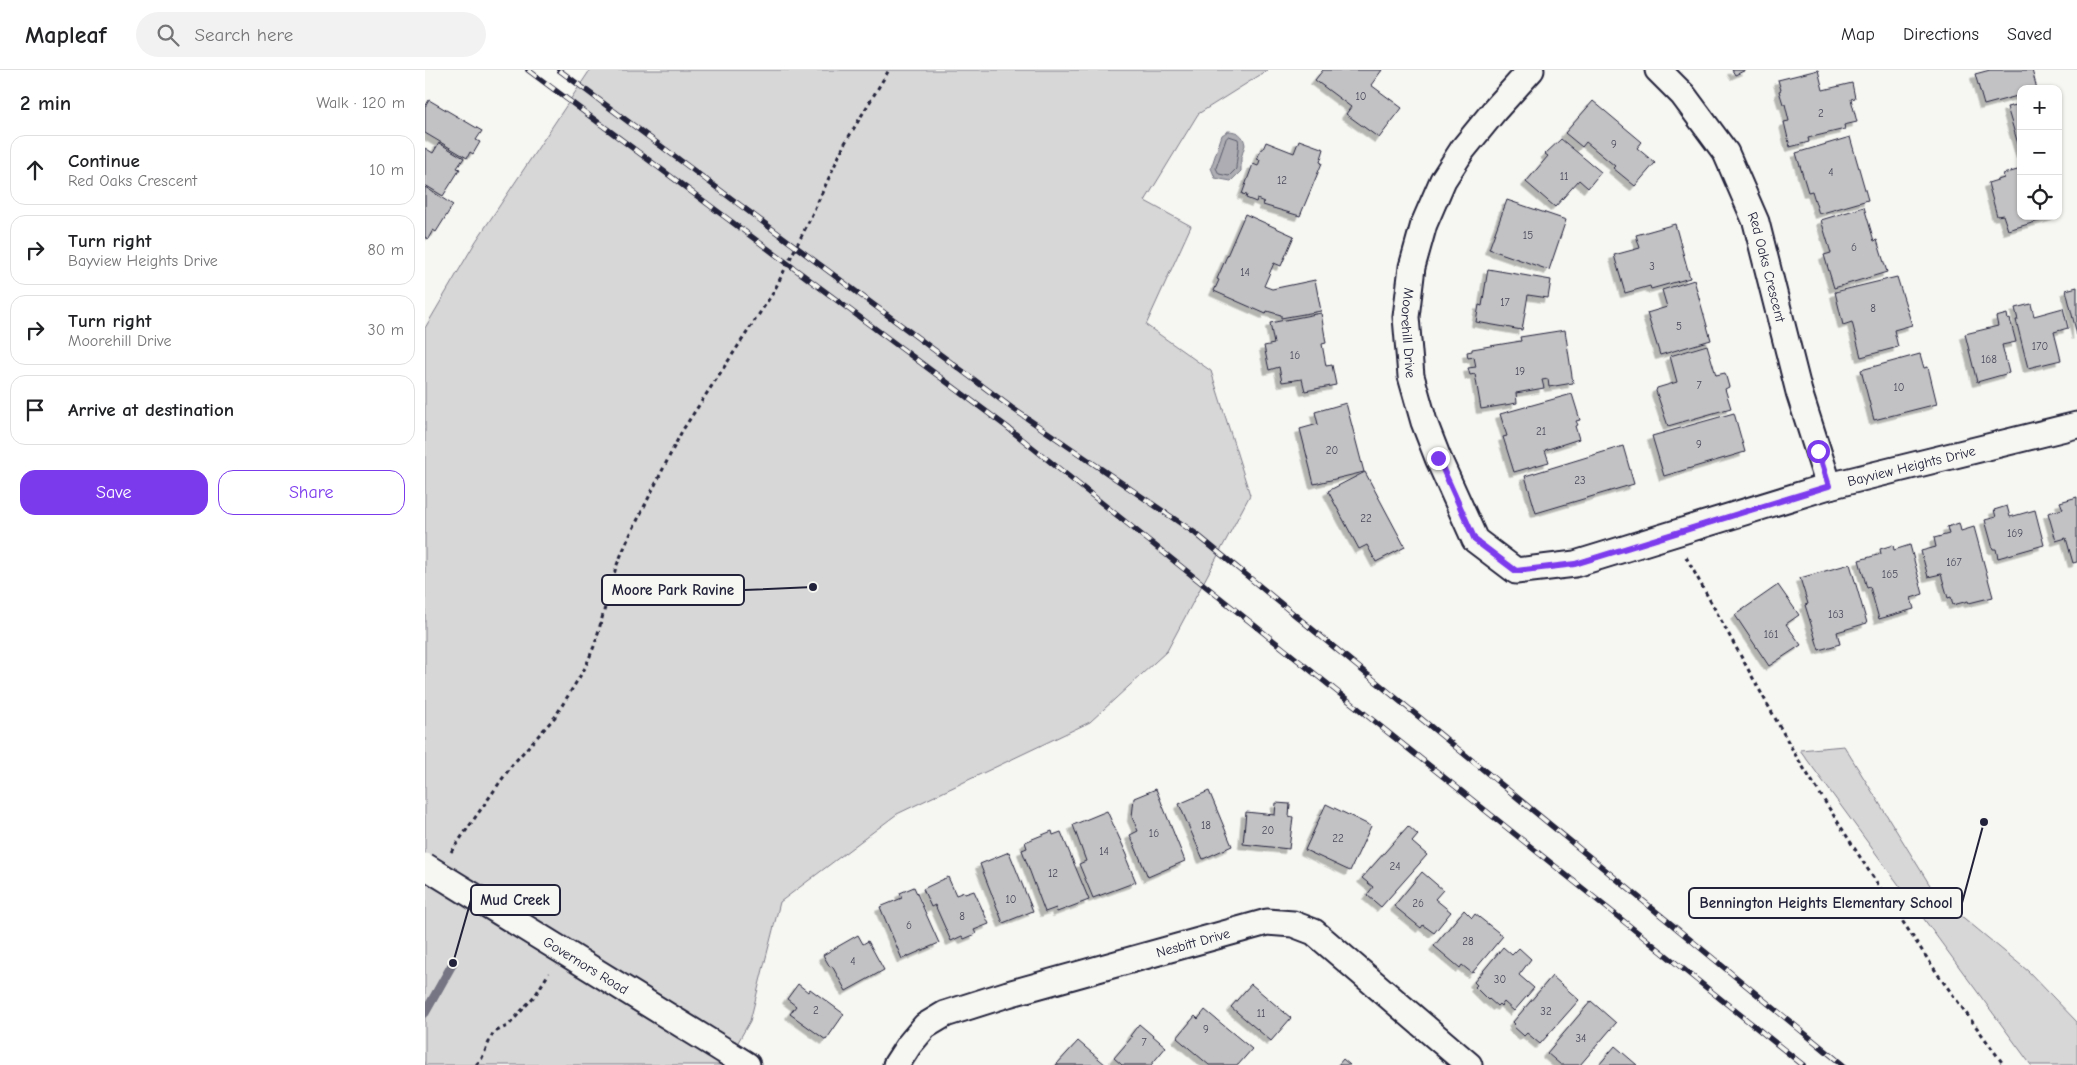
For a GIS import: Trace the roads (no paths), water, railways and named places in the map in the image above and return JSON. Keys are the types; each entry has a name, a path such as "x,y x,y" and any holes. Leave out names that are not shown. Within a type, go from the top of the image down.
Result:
{"street":[{"name":"Moorehill Drive","path":"1516,571 1475,540 1438,458 1424,422 1411,376 1406,317 1413,267 1424,224 1443,180 1463,149 1531,70"},
{"name":"Red Oaks Crescent","path":"1658,70 1683,95 1726,153 1756,222 1799,392 1829,486"},
{"name":"Bayview Heights Drive","path":"1516,571 1575,564 1829,486 2077,425"},
{"name":"Governors Road","path":"435,862 738,1059"},
{"name":"Nesbitt Drive","path":"896,1065 909,1044 925,1026 945,1014 1008,994 1267,922 1293,924 1314,932 1469,1065"}],"water":[{"path":"1228,131 1239,134 1245,145 1241,158 1241,171 1231,181 1215,178 1211,168 1222,135"}],"waterway":[{"path":"425,1013 453,963"}],"railway":[{"path":"528,70 1007,427 1803,1065"},
{"path":"559,70 1012,408 1195,533 1843,1065"}],"place":[{"name":"Moore Park Ravine","path":"813,587"},
{"name":"Bennington Heights Elementary School","path":"1984,822"},
{"name":"Mud Creek","path":"453,963"}]}
